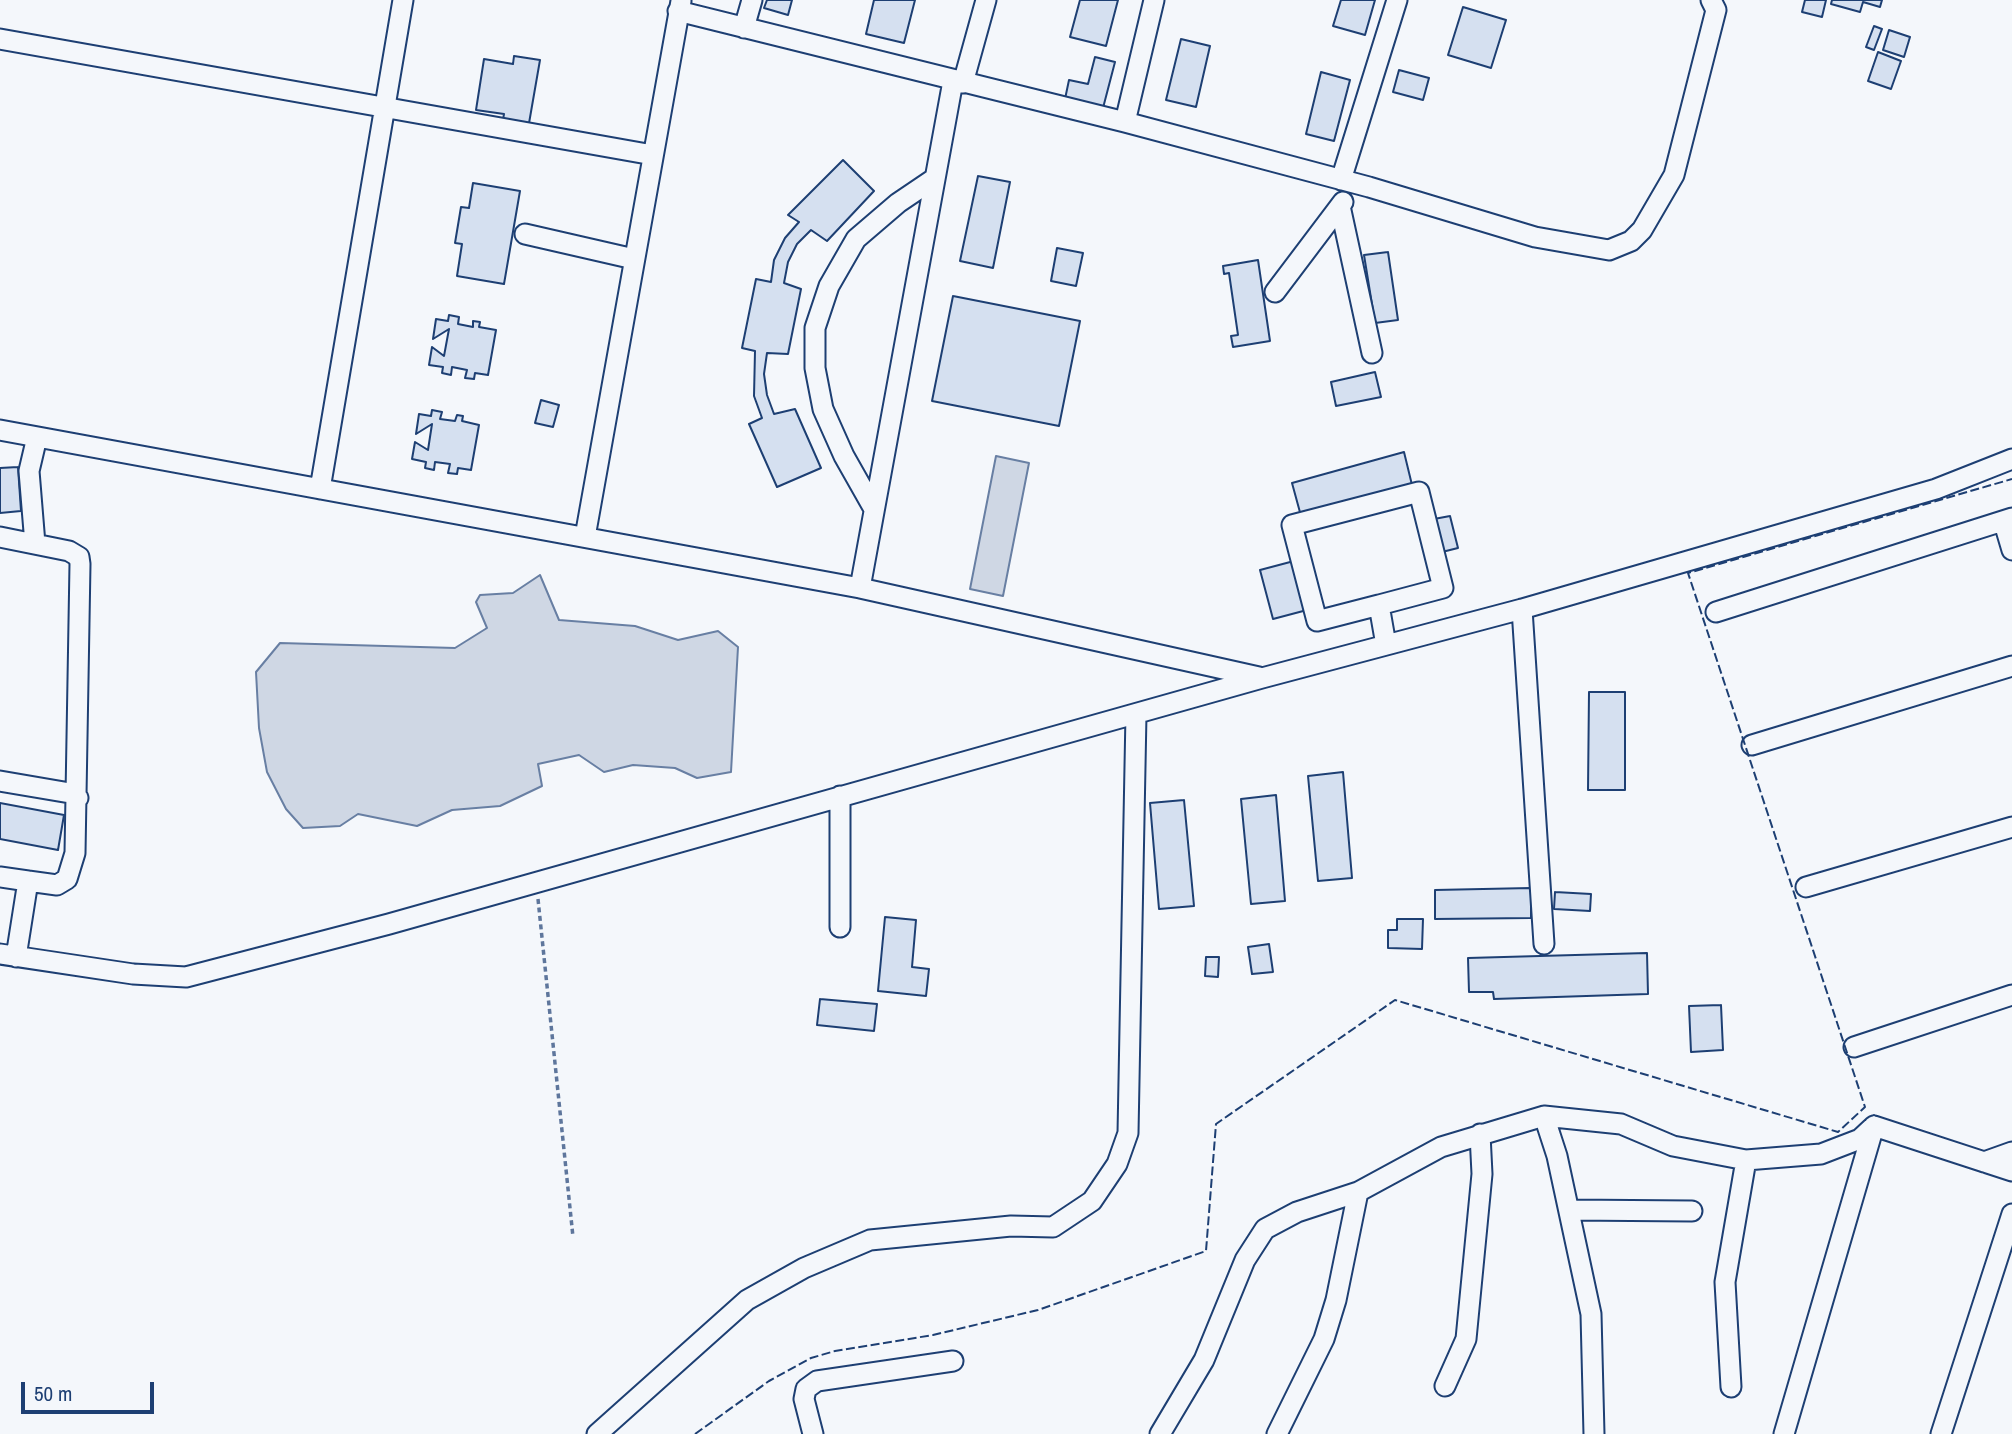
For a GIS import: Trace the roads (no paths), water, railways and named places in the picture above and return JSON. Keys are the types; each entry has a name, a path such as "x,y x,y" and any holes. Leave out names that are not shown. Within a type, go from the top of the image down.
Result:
{"street":[{"path":"320,489 403,0"},
{"path":"744,28 752,0"},
{"path":"859,588 935,178 958,82 986,0"},
{"path":"1125,122 1154,0"},
{"path":"1275,292 1340,206 1397,0"},
{"path":"585,537 680,6 744,28 1125,122 1348,181 1567,244 1609,250 1631,241 1653,214 1675,175 1716,10 1711,0"},
{"path":"0,39 384,110 653,156"},
{"path":"874,509 844,456 822,409 815,368 815,328 829,286 856,239 898,203 935,178"},
{"path":"1340,206 1372,353"},
{"path":"525,234 635,259"},
{"path":"0,430 859,588 1262,678"},
{"path":"35,544 29,471 37,437"},
{"path":"28,881 8,955 133,974 186,976 536,883 1262,678 1522,609 1936,489 2012,459"},
{"path":"1419,492 1443,588 1379,605 1317,621 1292,525 1419,492"},
{"path":"1716,612 2008,521 2012,550"},
{"path":"0,537 69,551 79,557 80,564 77,836 67,879 57,885 0,877"},
{"path":"1379,605 1386,645"},
{"path":"1522,609 1544,944"},
{"path":"1752,745 2012,666"},
{"path":"597,1434 747,1300 804,1269 870,1240 1012,1226 1053,1227 1091,1201 1118,1164 1128,1133 1136,715"},
{"path":"0,781 70,793 78,798"},
{"path":"840,927 841,796"},
{"path":"1806,887 2012,827"},
{"path":"1854,1047 2012,995"},
{"path":"1544,1116 1570,1210 1591,1314 1594,1434"},
{"path":"1160,1434 1204,1360 1245,1261 1265,1229 1297,1212 1358,1192 1441,1147 1544,1116 1621,1124 1673,1146 1745,1160 1821,1154 1860,1139 1874,1126"},
{"path":"1874,1126 2012,1171"},
{"path":"1784,1434 1874,1126"},
{"path":"1445,1386 1465,1339 1482,1174 1480,1134"},
{"path":"1984,1162 2012,1152"},
{"path":"1731,1387 1725,1282 1745,1160"},
{"path":"1277,1434 1324,1339 1336,1300 1358,1192"},
{"path":"1570,1210 1692,1211"},
{"path":"1941,1434 2012,1214"},
{"path":"813,1434 804,1399 806,1389 817,1381 953,1361"}]}
